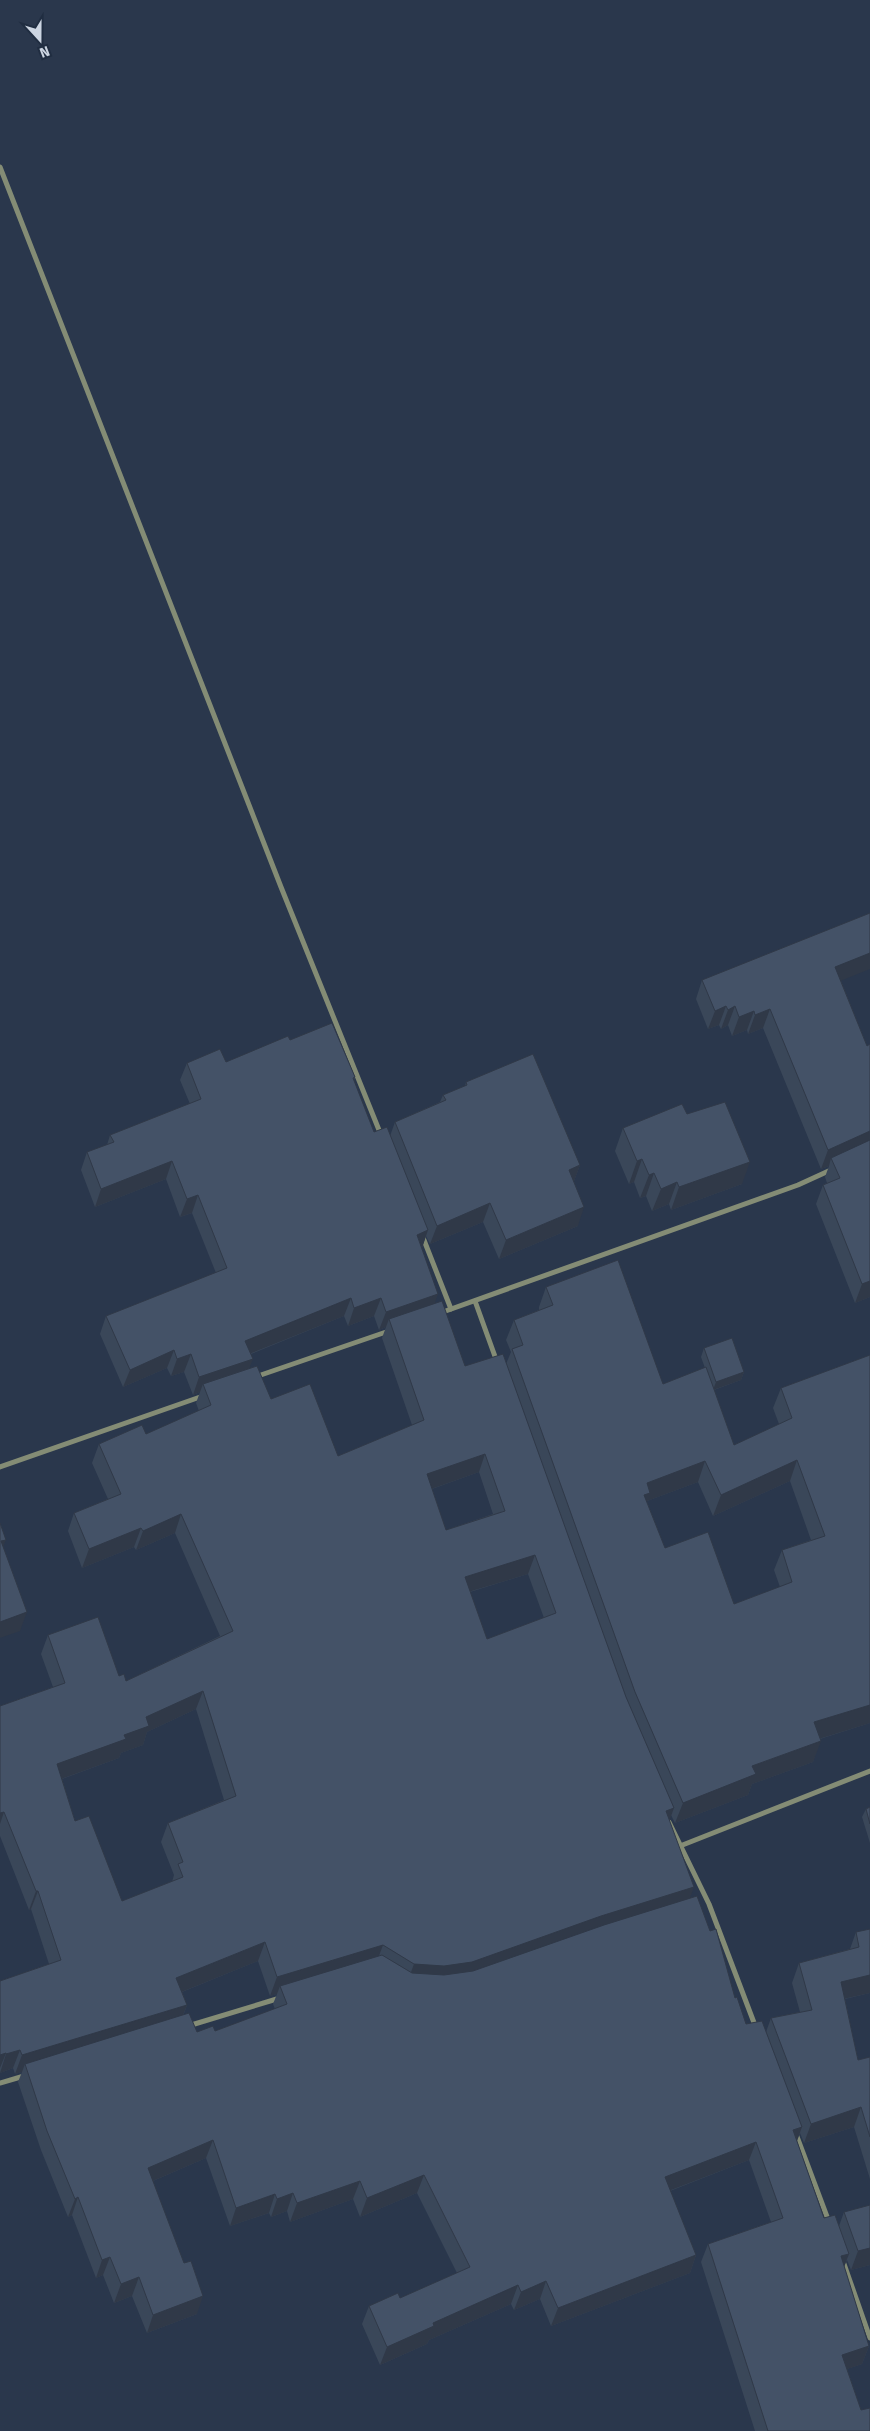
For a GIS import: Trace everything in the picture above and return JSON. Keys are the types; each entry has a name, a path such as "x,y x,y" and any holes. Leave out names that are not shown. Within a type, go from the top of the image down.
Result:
{"street":[{"path":"0,167 281,887 384,1143"},
{"path":"432,1316 798,1185 843,1164"},
{"path":"418,1225 451,1309"},
{"path":"475,1301 499,1367"},
{"path":"244,1381 394,1329"},
{"path":"0,1466 207,1394"},
{"path":"680,1846 870,1771"},
{"path":"669,1820 709,1904 757,2031"},
{"path":"700,1906 709,1904"},
{"path":"181,2028 283,1997"},
{"path":"0,2083 26,2075"},
{"path":"795,2132 832,2231"},
{"path":"842,2258 870,2338"}],"building":[{"path":"870,913 870,953 835,967 867,1046 870,1044 870,1131 828,1150 770,1009 755,1015 754,1011 739,1017 735,1006 728,1010 726,1006 715,1011 702,980"},
{"path":"332,1023 355,1077 353,1078 374,1132 387,1127 428,1230 417,1235 438,1294 386,1312 381,1298 354,1308 351,1298 245,1341 253,1359 199,1377 191,1354 177,1359 174,1350 130,1370 106,1316 227,1268 198,1195 187,1199 172,1161 101,1189 87,1152 114,1142 110,1135 201,1099 187,1063 220,1049 226,1062 288,1036 290,1040"},
{"path":"533,1054 580,1165 569,1170 584,1207 506,1240 490,1203 437,1226 395,1122 446,1100 443,1095 467,1085 466,1082"},
{"path":"725,1102 750,1162 679,1187 677,1182 661,1189 654,1173 649,1175 642,1159 637,1161 623,1128 682,1104 687,1114"},
{"path":"870,1140 870,1281 862,1284 823,1185 840,1178 831,1158"},
{"path":"618,1260 663,1384 706,1367 734,1445 792,1418 781,1388 870,1355 870,1705 814,1722 821,1741 752,1766 756,1774 683,1803 635,1692 512,1349 523,1345 514,1320 553,1305 546,1287","holes":["797,1460 825,1536 782,1550 792,1582 734,1604 708,1532 665,1548 644,1495 650,1493 647,1483 705,1461 721,1495"]},
{"path":"442,1301 465,1366 503,1354 626,1697 674,1808 666,1811 694,1887 601,1916 472,1962 444,1966 414,1964 383,1945 277,1977 265,1942 176,1978 187,2005 22,2055 20,2050 0,2055 0,1981 61,1960 38,1891 36,1891 4,1812 0,1813 0,1706 65,1683 48,1635 98,1617 119,1676 124,1674 126,1681 233,1631 181,1514 143,1531 141,1528 89,1549 74,1513 121,1494 99,1444 142,1425 146,1434 211,1405 203,1384 257,1366 271,1399 310,1384 338,1456 424,1420 389,1319","holes":["485,1454 505,1511 446,1530 427,1474","535,1555 556,1613 487,1639 465,1577","203,1691 236,1796 168,1823 183,1862 178,1864 183,1877 122,1901 89,1816 75,1821 57,1764 126,1739 124,1735 149,1726 146,1717"]},
{"path":"732,1338 744,1372 716,1382 704,1348"},
{"path":"0,1523 6,1540 1,1541 27,1612 0,1622"},
{"path":"870,1807 870,1824 866,1809"},
{"path":"697,1896 710,1931 716,1929 735,1998 737,1997 746,2024 762,2021 802,2127 793,2130 824,2218 835,2215 849,2254 841,2256 869,2346 842,2355 861,2410 870,2408 870,2431 768,2431 708,2244 783,2218 756,2142 665,2177 696,2255 558,2308 546,2281 521,2292 518,2285 433,2323 434,2326 387,2347 369,2306 398,2293 400,2298 470,2267 424,2175 367,2198 360,2181 297,2203 293,2193 277,2199 275,2194 236,2208 213,2140 148,2168 184,2263 191,2261 203,2296 153,2315 139,2277 121,2284 110,2257 102,2260 78,2197 75,2199 47,2131 25,2064 189,2013 197,2032 213,2026 215,2031 287,2004 280,1986 382,1955 412,1973 444,1975 473,1971 604,1925"},
{"path":"870,1929 870,1975 841,1982 858,2060 870,2057 870,2137 861,2107 811,2124 771,2018 812,2010 799,1963 859,1947 856,1932"},
{"path":"870,2205 870,2248 858,2251 844,2212"}]}
